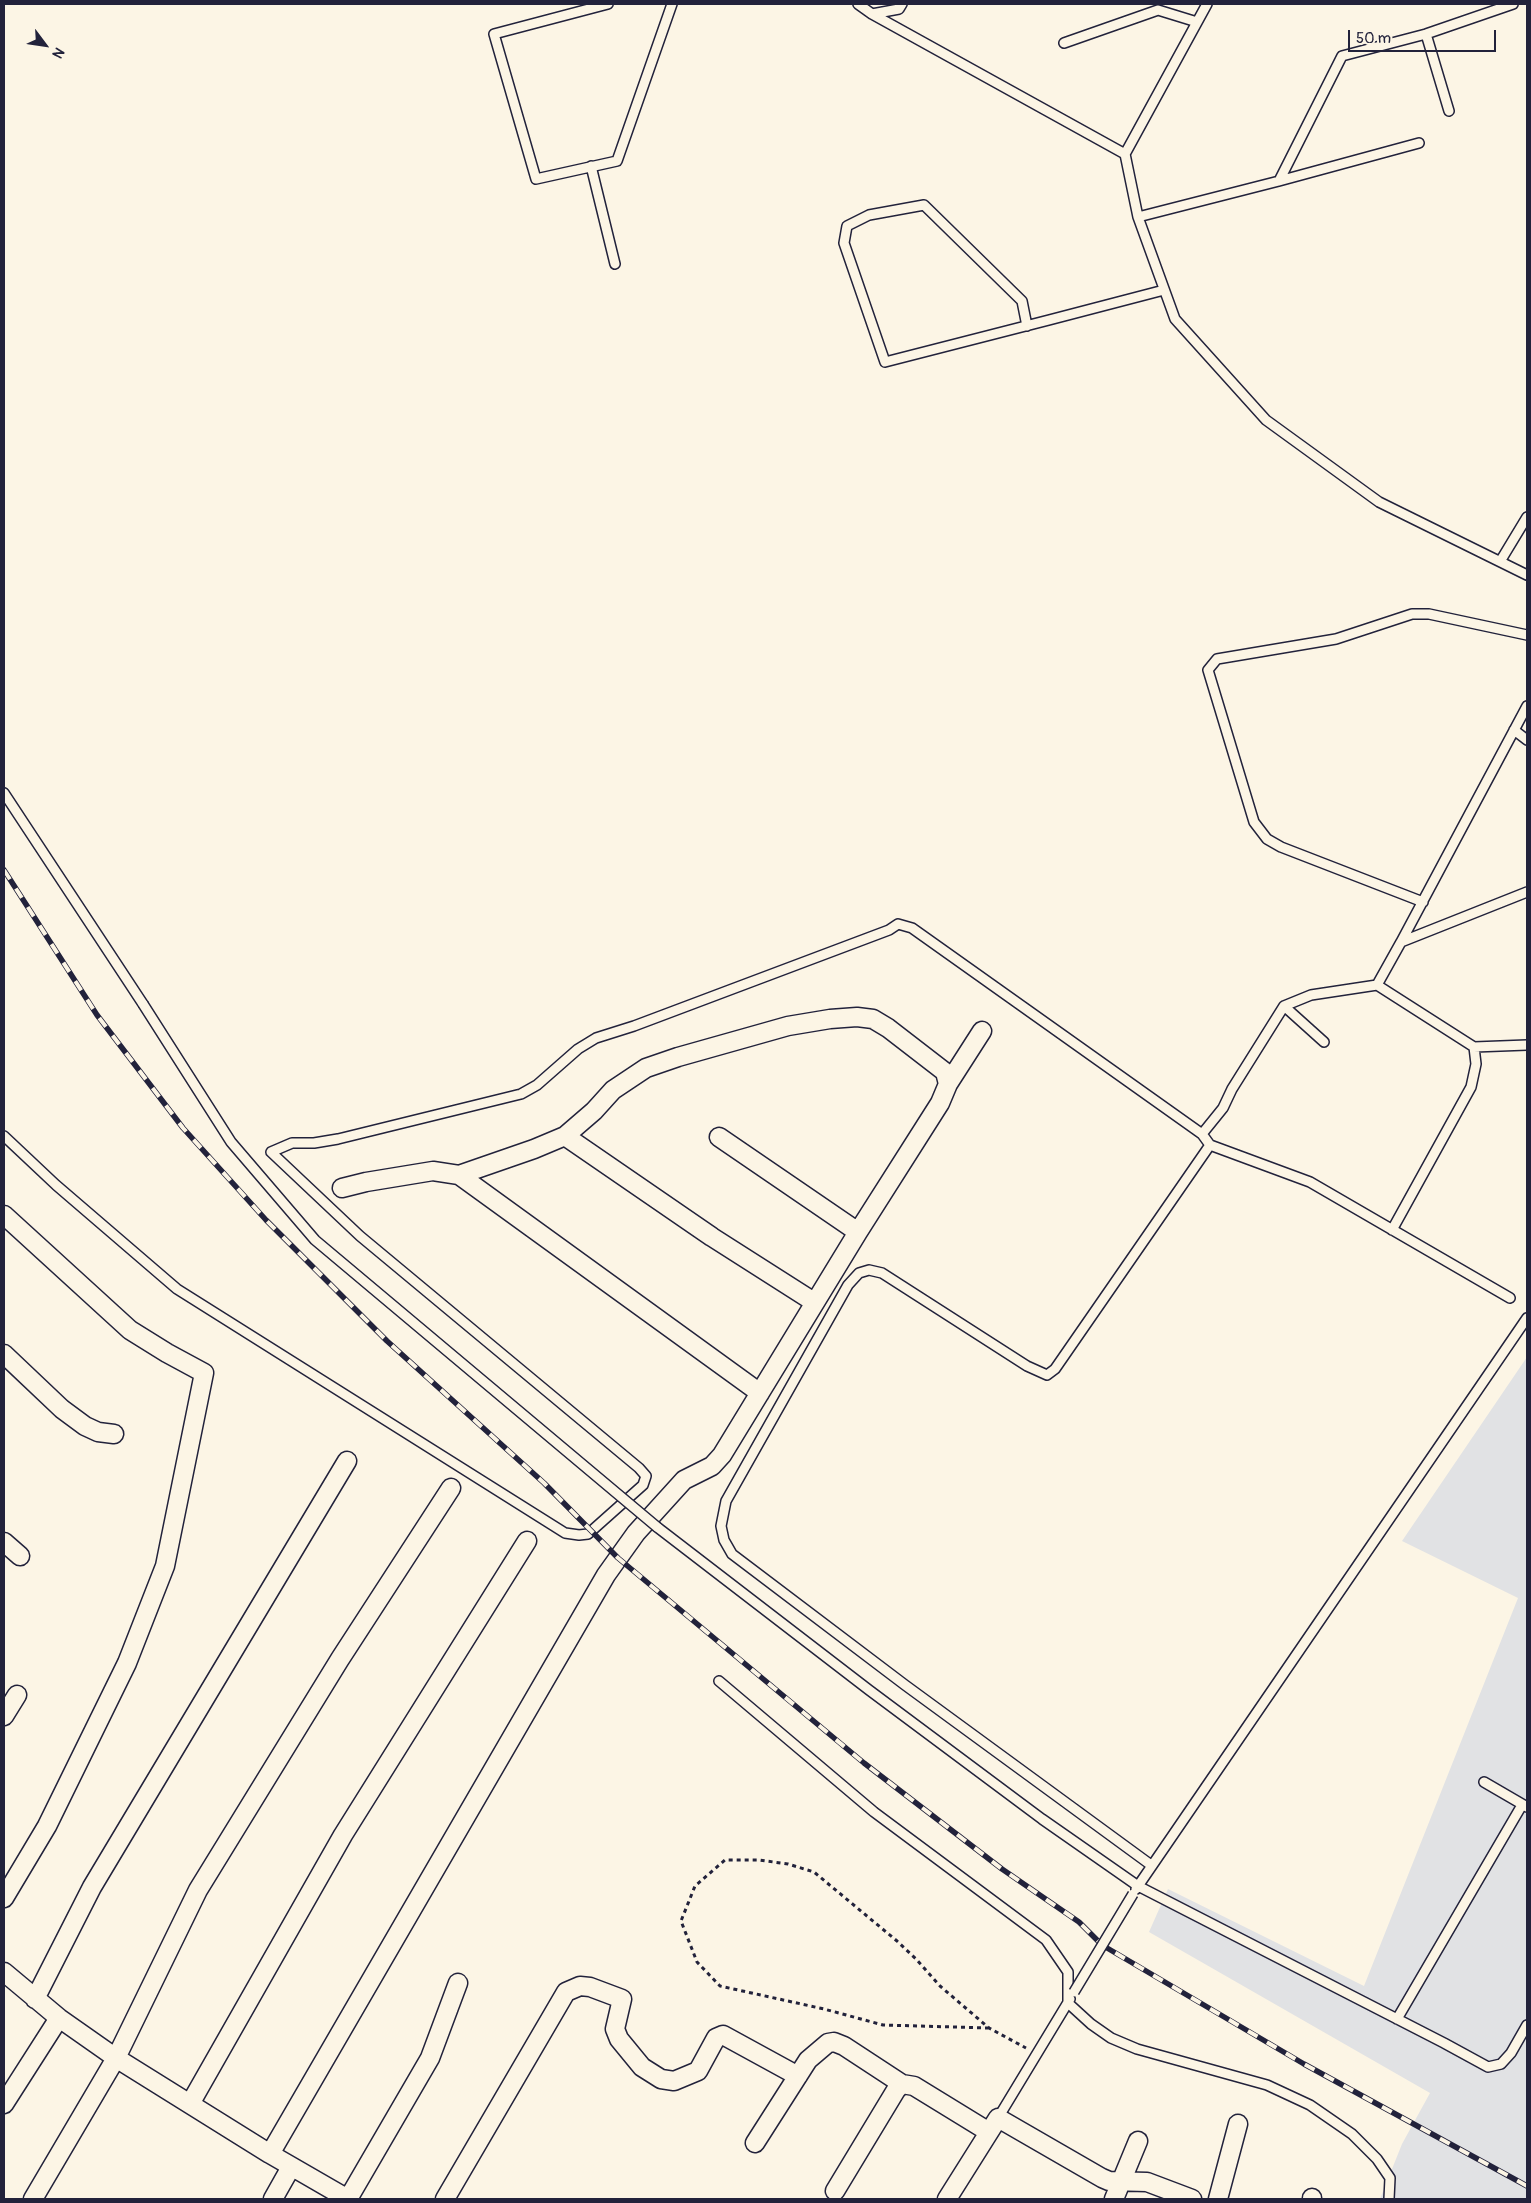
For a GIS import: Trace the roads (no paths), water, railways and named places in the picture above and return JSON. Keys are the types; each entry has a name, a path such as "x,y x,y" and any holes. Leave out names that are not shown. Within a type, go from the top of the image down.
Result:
{"street":[{"path":"342,1188 366,1182 433,1172 459,1175 534,1149 565,1136 594,1111 613,1090 646,1068 788,1026 830,1019 857,1017 873,1019 888,1028 945,1072 948,1084"},
{"path":"270,2154 606,1575 636,1533 684,1480 712,1466 722,1455 814,1302 940,1103 948,1084 982,1031"},
{"path":"565,1136 712,1237 814,1302"},
{"path":"719,1137 858,1232"},
{"path":"459,1175 760,1393"},
{"path":"4,1215 130,1330 204,1373 165,1566 127,1663 47,1826 4,1898"},
{"path":"4,1354 62,1409 85,1426 98,1432 114,1434"},
{"path":"36,1999 92,1887 348,1461"},
{"path":"34,2199 116,2058 198,1890 340,1659 451,1488"},
{"path":"190,2104 343,1835 527,1541"},
{"path":"4,1542 20,1556"},
{"path":"4,1716 17,1695"},
{"path":"4,1972 58,2018 116,2058 291,2167 348,2199 430,2058 458,1983"},
{"path":"445,2199 566,1992 580,1986 590,1987 622,1999 615,2029 619,2038 642,2067 661,2079 674,2081 698,2071 716,2038 723,2035 798,2076"},
{"path":"4,2104 58,2018"},
{"path":"755,2143 808,2060 820,2048 834,2042 902,2084 914,2086 1102,2178 1147,2182 1192,2199"},
{"path":"834,2191 896,2090 902,2084"},
{"path":"1218,2199 1238,2124"},
{"path":"947,2199 993,2125"},
{"path":"1114,2199 1138,2141"},
{"path":"273,2199 291,2167"}],"lane":[{"path":"608,4 494,34 536,179 617,160 672,4"},
{"path":"858,4 872,14 1125,154"},
{"path":"872,14 900,9 902,4"},
{"path":"1207,4 1125,154 1138,217 1174,319 1266,420 1379,502 1502,560 1527,575"},
{"path":"1278,181 1342,56 1426,34 1513,4"},
{"path":"1064,42 1158,10 1197,22"},
{"path":"1426,34 1449,111"},
{"path":"1138,217 1419,143"},
{"path":"591,166 615,264"},
{"path":"1027,326 1022,301 924,205 869,215 847,226 844,244 885,362 1027,326 1164,290"},
{"path":"1502,560 1527,517"},
{"path":"1423,902 1281,847 1267,839 1254,822 1208,670 1217,659 1336,639 1412,614 1429,614 1527,635"},
{"path":"1376,985 1423,902 1527,706"},
{"path":"1514,730 1527,740"},
{"path":"4,793 231,1142 315,1240 658,1527 869,1690 1042,1818 1135,1890 1397,2019 1488,2068 1501,2064 1511,2053 1527,2025"},
{"path":"1401,942 1527,892"},
{"path":"4,1136 63,1192 177,1289 565,1533 579,1536 588,1534 643,1485 646,1476 640,1468 360,1236 271,1152 292,1143 314,1143 338,1138 521,1094 537,1085 578,1049 596,1038 661,1016 898,924 918,932 1202,1134 1210,1145 1310,1182 1510,1298"},
{"path":"1202,1134 1223,1108 1232,1089 1284,1006 1311,994 1376,985 1474,1047 1527,1045"},
{"path":"1284,1006 1324,1042"},
{"path":"1392,1230 1471,1087 1476,1064 1474,1047"},
{"path":"1151,1865 905,1685 732,1554 724,1540 721,1526 726,1501 848,1285 859,1273 869,1270 882,1273 1027,1366 1047,1375 1055,1369 1210,1145"},
{"path":"993,2125 1038,2054 1151,1865 1527,1318"},
{"path":"719,1681 874,1812 1046,1940 1068,1972 1068,2003"},
{"path":"1397,2019 1525,1806 1484,1782"},
{"path":"1068,2003 1111,2038 1137,2049 1267,2085 1310,2105 1352,2134 1377,2159 1390,2178 1389,2199"}],"railway":[{"path":"4,870 97,1015 183,1128 266,1220 387,1341 544,1483 618,1558 864,1763 1002,1869 1079,1922 1102,1945 1304,2064 1527,2186"}]}
